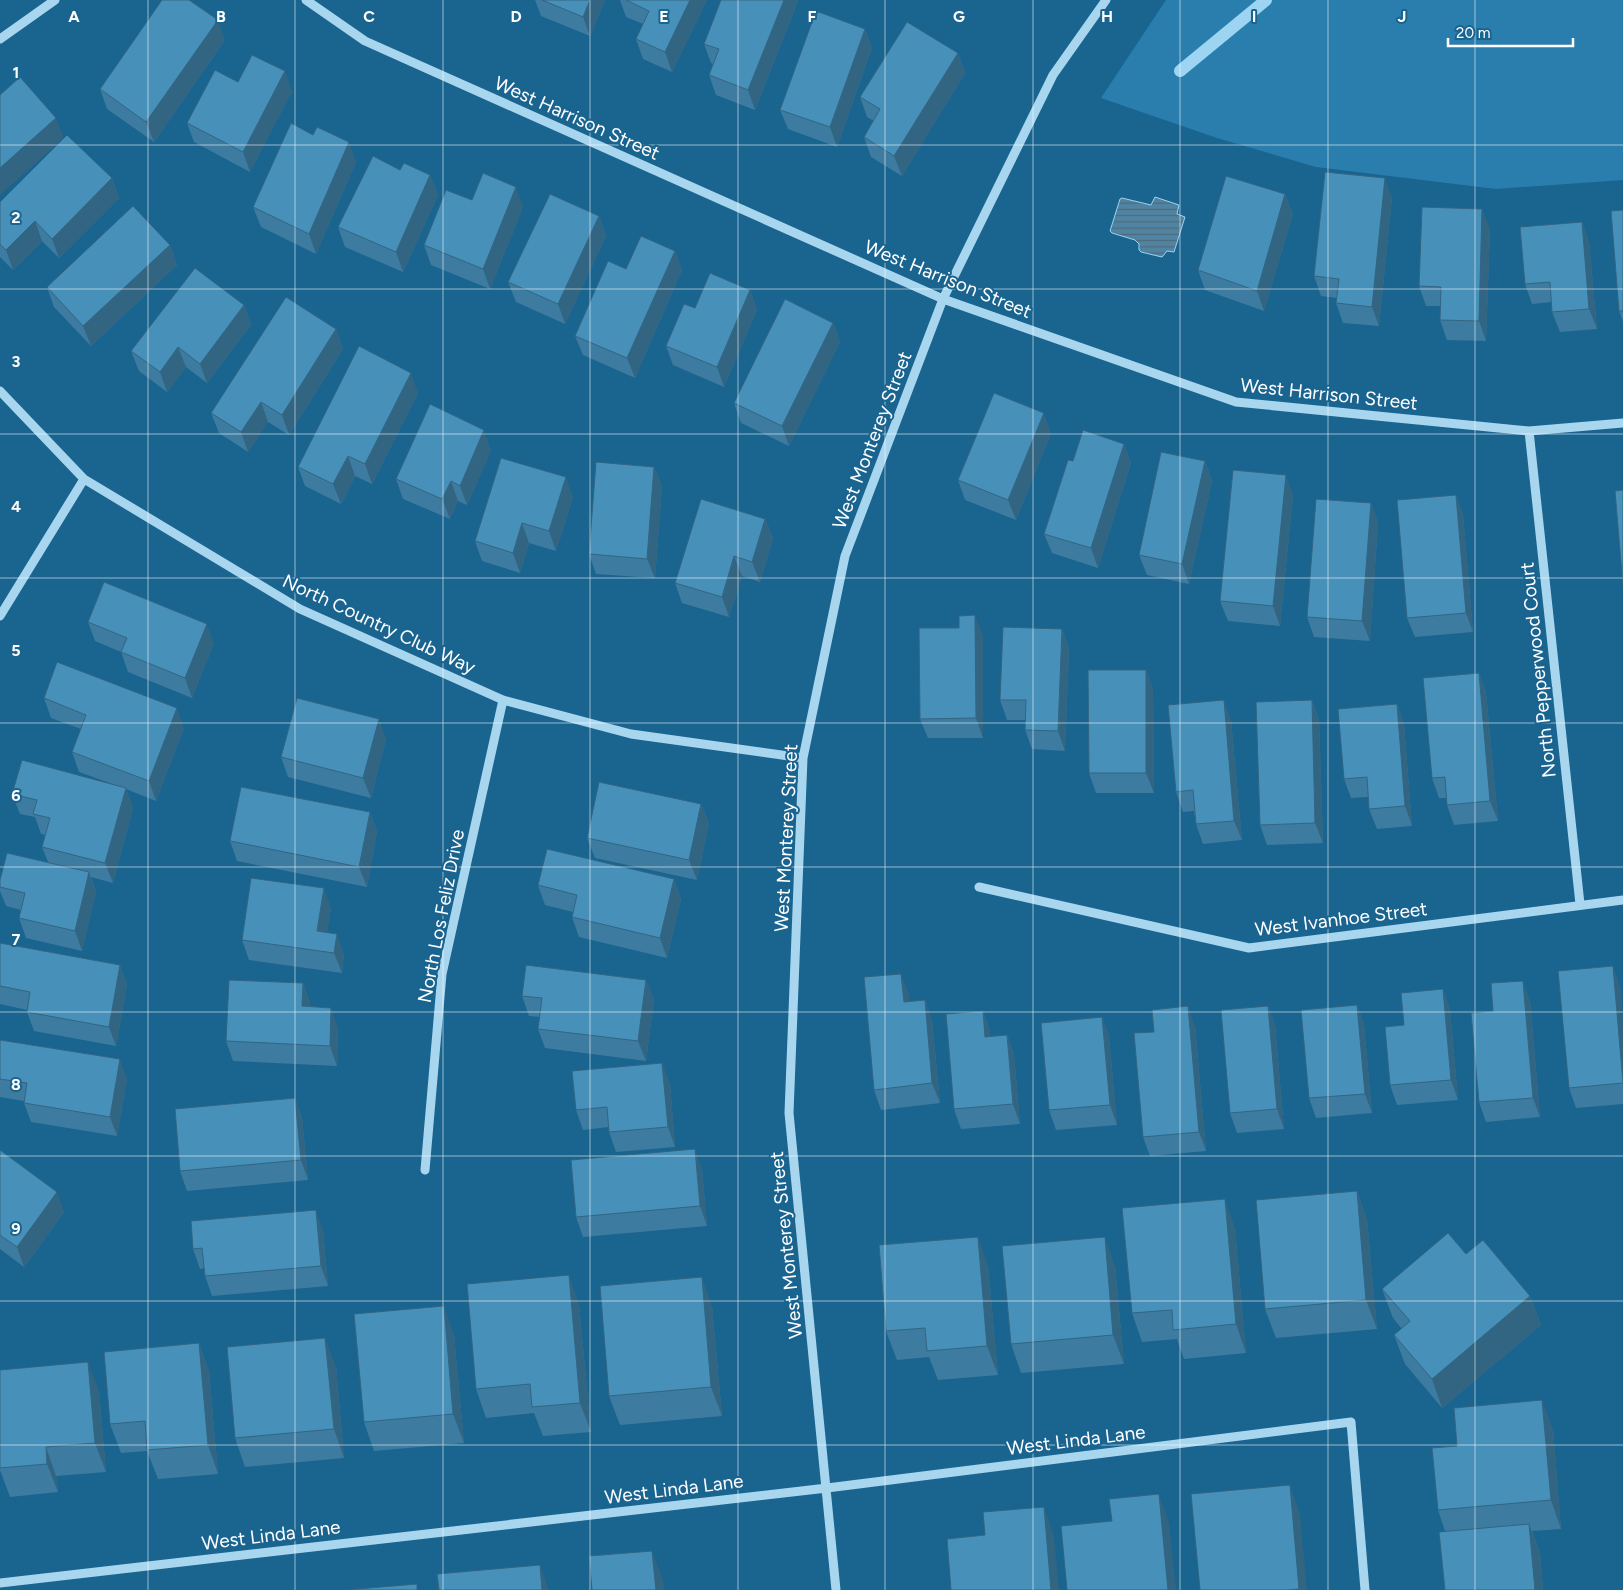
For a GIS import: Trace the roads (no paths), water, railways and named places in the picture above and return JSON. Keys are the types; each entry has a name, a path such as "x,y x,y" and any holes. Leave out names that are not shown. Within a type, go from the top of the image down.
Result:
{"street":[{"path":"0,39 55,0"},
{"name":"West Harrison Street","path":"306,0 365,41 943,299 1236,402 1529,431 1623,423"},
{"name":"West Monterey Street","path":"836,1590 789,1113 803,758 845,556 943,299 1053,75 1106,0"},
{"name":"North Country Club Way","path":"0,391 84,479 300,609 503,700 631,734 803,758"},
{"name":"North Pepperwood Court","path":"1529,431 1580,904"},
{"path":"0,616 84,479"},
{"name":"North Los Feliz Drive","path":"424,1170 442,974 503,700"},
{"name":"West Ivanhoe Street","path":"979,887 1249,948 1580,904 1623,900"},
{"name":"West Linda Lane","path":"0,1583 827,1488 1350,1422 1365,1590"}],"waterway":[{"path":"1180,71 1266,0"}]}
